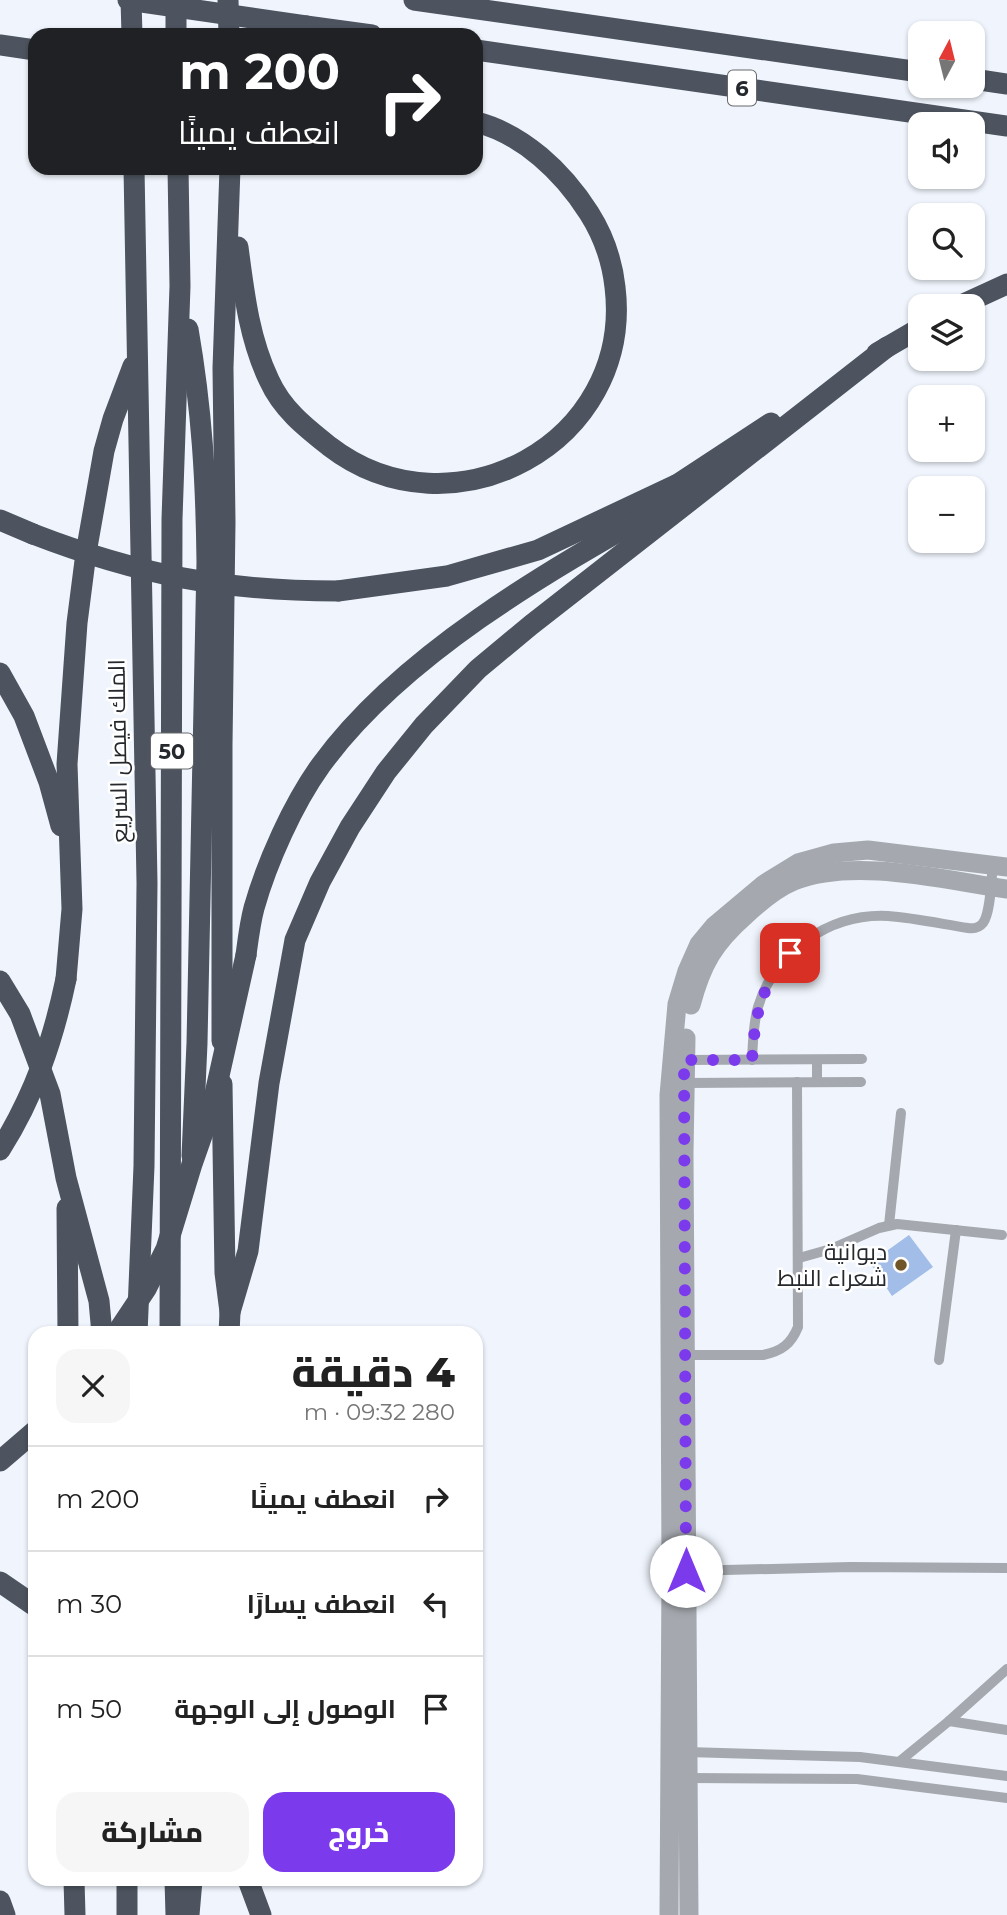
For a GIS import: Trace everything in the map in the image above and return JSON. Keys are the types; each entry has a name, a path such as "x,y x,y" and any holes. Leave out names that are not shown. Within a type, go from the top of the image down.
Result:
{"highway":[{"path":"132,28 130,0 321,28"},
{"path":"176,0 176,28"},
{"path":"228,0 229,28"},
{"name":"6","path":"414,0 908,70"},
{"path":"0,45 28,49"},
{"name":"6","path":"483,51 1007,126"},
{"path":"985,81 1007,84"},
{"path":"230,176 243,287 253,338 269,381 286,407 308,431 362,467 406,481 433,485 481,480 527,461 558,437 585,408 595,391 612,348 616,299 611,263 604,241 596,223 570,186 543,159 515,139 483,124"},
{"name":"الملك فيصل السريع","path":"134,175 147,883 144,1166 137,1326"},
{"name":"50","path":"170,1326 172,519 180,286 178,175"},
{"path":"230,176 223,368 225,522 222,731 222,1146 225,1273 230,1323"},
{"path":"985,294 1007,284"},
{"path":"180,286 200,400 206,487 197,1043 191,1164"},
{"path":"0,520 82,553 182,580 273,590 338,591 447,576 538,550 678,484 908,335"},
{"path":"230,1323 248,1251 269,1083 295,940 320,882 386,772 424,724 478,669 887,347"},
{"path":"0,1150 24,1111 38,1080 50,1046 66,979 71,933 67,764 84,565 104,451 120,398 137,357"},
{"path":"121,1326 146,1289 166,1249 191,1164 212,1107 246,955 253,911 265,873 296,806 321,765 354,725 436,650 538,580 665,505 678,484"},
{"path":"0,673 24,716 49,782 70,858"},
{"path":"0,981 19,1014 50,1094 66,1178 99,1301 101,1326"},
{"path":"66,1178 68,1326"},
{"path":"0,1461 28,1437"},
{"path":"0,1582 28,1601"},
{"path":"74,1886 75,1915"},
{"path":"127,1886 127,1915"},
{"path":"175,1886 176,1915"},
{"path":"189,1915 191,1886"},
{"path":"250,1886 261,1915"},
{"path":"0,1901 5,1915"}],"street":[{"path":"678,1355 669,1095 677,1004 699,944 735,906 764,884 798,863 834,853 868,850 1000,866"},
{"path":"669,1915 679,1778 678,1355 684,1060 688,1013 708,958 736,924 761,901 794,881 826,872 859,869 999,888"},
{"path":"679,1778 689,1915"}],"lane":[{"path":"752,1060 758,1008 765,988 776,969 807,939 836,924 867,917 889,916 978,928 985,920 999,888 1000,866"},
{"path":"684,1060 862,1059"},
{"path":"817,1060 817,1082"},
{"path":"684,1083 861,1082"},
{"path":"678,1355 763,1355 785,1347 798,1327 797,1083"},
{"path":"888,1225 901,1113"},
{"path":"799,1258 831,1249 888,1225 906,1224 1002,1236"},
{"path":"939,1360 956,1230"},
{"path":"679,1571 850,1567 1007,1568"},
{"path":"900,1761 1007,1669"},
{"path":"949,1721 1007,1730"},
{"path":"679,1752 860,1757 1007,1776"},
{"path":"679,1778 858,1779 1007,1798"}],"building":[{"name":"ديوانية شعراء النبط","path":"909,1235 933,1267 892,1296 870,1263"}],"place":[{"name":"ديوانية شعراء النبط","path":"901,1265"}],"route":[{"path":"686,1571 684,1060 752,1060 754,1029 765,988 790,953"}]}
